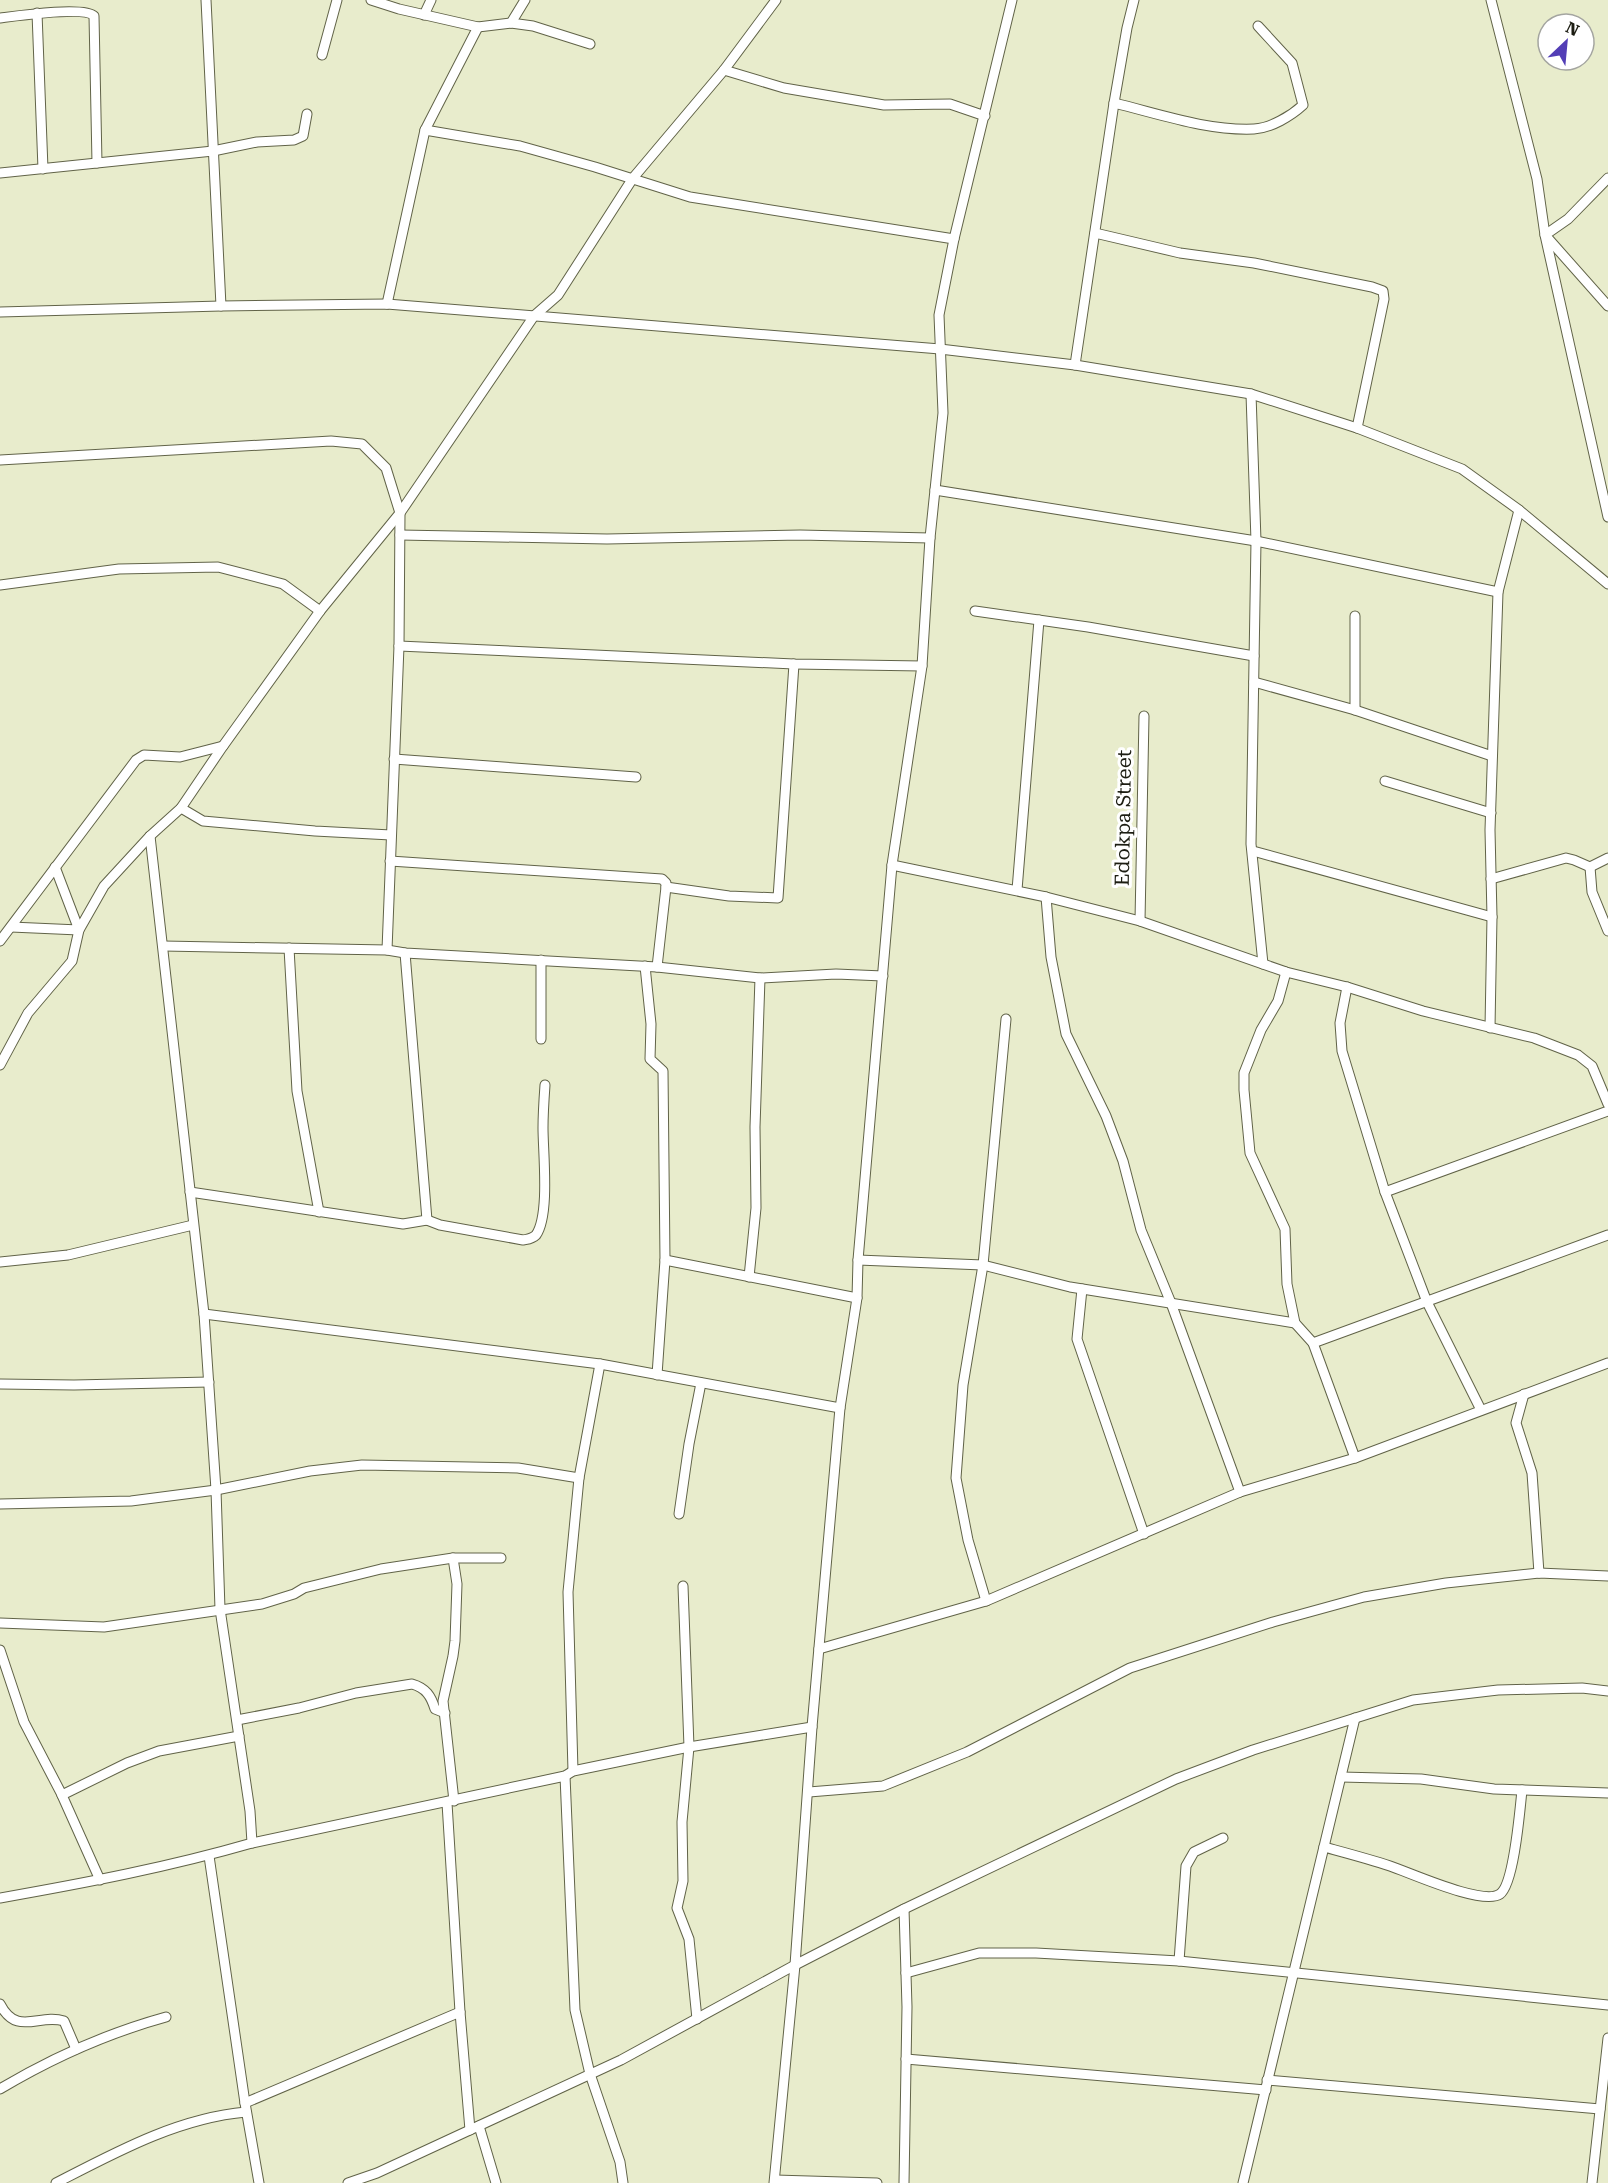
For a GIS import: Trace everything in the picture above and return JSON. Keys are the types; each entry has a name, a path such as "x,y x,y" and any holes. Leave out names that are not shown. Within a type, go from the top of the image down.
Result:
{"street":[{"path":"206,0 221,306"},
{"path":"322,55 337,0"},
{"path":"371,0 478,27 511,23 533,26 590,44"},
{"path":"424,15 431,0"},
{"path":"511,23 525,0"},
{"path":"0,1065 28,1014 72,961 79,930 104,886 150,836 181,808 320,611 400,513 534,316 558,295 633,178 724,69 777,0"},
{"path":"877,2183 774,2182 795,1965 812,1727 840,1408 857,1298 858,1260 892,865 922,666 930,538 943,413 939,315 954,239 1012,0"},
{"path":"1075,365 1114,103 1134,0"},
{"path":"1491,0 1537,179 1545,235 1608,516"},
{"path":"0,18 37,13 86,11 94,16 97,163"},
{"path":"37,13 43,169"},
{"path":"387,304 425,130 478,27"},
{"path":"1114,103 1201,125 1256,129 1291,116 1303,105 1292,63 1258,27"},
{"path":"724,69 784,88 884,105 950,104 985,116"},
{"path":"0,173 213,152 257,142 294,140 303,136 307,114"},
{"path":"425,130 520,146 633,178 690,197 954,239"},
{"path":"1545,235 1568,219 1608,178"},
{"path":"1095,233 1180,253 1254,263 1383,291 1384,299 1357,428"},
{"path":"1545,235 1608,306"},
{"path":"0,312 387,304 940,349 1075,365 1251,394 1357,428 1462,469 1519,510 1608,584"},
{"path":"1251,394 1256,541 1251,844 1263,964"},
{"path":"0,460 331,441 362,444 386,468 400,513 399,646 387,950"},
{"path":"935,490 1256,541 1497,592"},
{"path":"1490,1028 1491,813 1497,592 1519,510"},
{"path":"400,535 607,539 800,535 930,538"},
{"path":"0,585 119,570 218,567 283,584 320,611"},
{"path":"975,611 1254,656"},
{"path":"1355,616 1355,710"},
{"path":"1017,890 1038,620"},
{"path":"399,646 794,664 922,666"},
{"path":"666,887 729,896 775,899 779,895 794,664"},
{"path":"1254,682 1355,710 1492,756"},
{"name":"Edokpa Street","path":"1140,921 1144,716"},
{"path":"0,941 136,760 144,755 180,757 223,746"},
{"path":"394,759 636,777"},
{"path":"1385,782 1491,813"},
{"path":"181,808 203,820 315,831 391,835"},
{"path":"150,836 204,1314 216,1490 220,1609 250,1811 252,1843"},
{"path":"1252,851 1492,917"},
{"path":"1491,879 1566,858 1590,867"},
{"path":"1590,867 1608,858"},
{"path":"390,861 662,879 666,887 657,967"},
{"path":"892,865 1017,890 1140,921 1286,972 1347,987 1424,1011 1534,1038 1578,1055 1592,1066 1604,1088 1608,1104"},
{"path":"55,867 79,930"},
{"path":"1590,867 1592,892 1608,931"},
{"path":"1046,897 1051,957 1066,1034 1106,1116 1123,1161 1141,1230 1171,1304 1240,1492"},
{"path":"11,927 79,930"},
{"path":"163,946 387,950 405,953 645,966 760,978 836,974 883,976"},
{"path":"289,948 297,1091 319,1212"},
{"path":"405,953 427,1220"},
{"path":"541,960 541,1039"},
{"path":"645,966 651,1024 650,1059 663,1071 665,1260 657,1375"},
{"path":"1286,972 1278,1001 1261,1030 1244,1073 1250,1153 1285,1229 1287,1284 1295,1323 1313,1343 1355,1458"},
{"path":"748,1277 756,1208 755,1127 760,978"},
{"path":"1347,987 1340,1023 1342,1051 1385,1192 1426,1302 1481,1410"},
{"path":"986,1602 968,1540 956,1478 963,1384 983,1266 1006,1019"},
{"path":"190,1192 403,1224 427,1220 440,1225 523,1240 531,1239 540,1225 545,1190 543,1124 545,1085"},
{"path":"1385,1192 1608,1111"},
{"path":"0,1262 68,1255 193,1225"},
{"path":"1313,1343 1608,1235"},
{"path":"665,1260 857,1298"},
{"path":"858,1260 983,1266 1082,1289 1295,1323"},
{"path":"1082,1289 1077,1339 1144,1533"},
{"path":"204,1314 600,1364 840,1408"},
{"path":"819,1649 986,1602 1240,1492 1355,1458 1608,1363"},
{"path":"600,1364 579,1478 568,1592 569,1774 575,2010 590,2074 620,2162 623,2183"},
{"path":"0,1384 209,1382"},
{"path":"679,1514 701,1383"},
{"path":"1524,1394 1516,1423 1532,1473 1539,1573"},
{"path":"0,1504 130,1501 216,1490 310,1472 362,1465 518,1468 579,1478"},
{"path":"453,1558 457,1584 453,1656 443,1701 460,2012 475,2128 496,2183"},
{"path":"0,1623 105,1627 262,1604 294,1594 304,1588 381,1569 453,1558 501,1558"},
{"path":"809,1792 884,1786 967,1752 1130,1668 1273,1622 1364,1597 1446,1583 1539,1573 1608,1576"},
{"path":"683,1586 689,1747 682,1822 682,1881 677,1908 689,1939 697,2019"},
{"path":"0,1650 24,1722 62,1795 100,1880"},
{"path":"237,1720 356,1693 412,1683 421,1686 431,1696 435,1709 445,1713"},
{"path":"348,2183 378,2178 475,2128 590,2074 904,1909 1176,1779 1253,1750 1413,1700 1498,1690 1582,1688 1608,1690"},
{"path":"1243,2183 1355,1718"},
{"path":"0,1898 100,1880 209,1856 252,1843 450,1802 689,1747 812,1727"},
{"path":"62,1795 127,1762 159,1751 239,1736"},
{"path":"1341,1777 1421,1779 1494,1790 1608,1793"},
{"path":"1324,1848 1392,1867 1477,1896 1490,1897 1500,1894 1504,1889 1515,1850 1522,1791"},
{"path":"1179,1961 1186,1866 1194,1852 1223,1838"},
{"path":"209,1856 246,2107 260,2183"},
{"path":"903,2183 906,2059 904,1909"},
{"path":"906,1973 979,1953 1036,1953 1179,1961 1608,2005"},
{"path":"0,2004 13,2020 22,2023 60,2019 64,2021 76,2049"},
{"path":"56,2183 124,2148 178,2127 246,2107 460,2012"},
{"path":"0,2089 76,2049 124,2029 166,2017"},
{"path":"1592,2183 1608,2038"},
{"path":"906,2059 1600,2109"}]}
